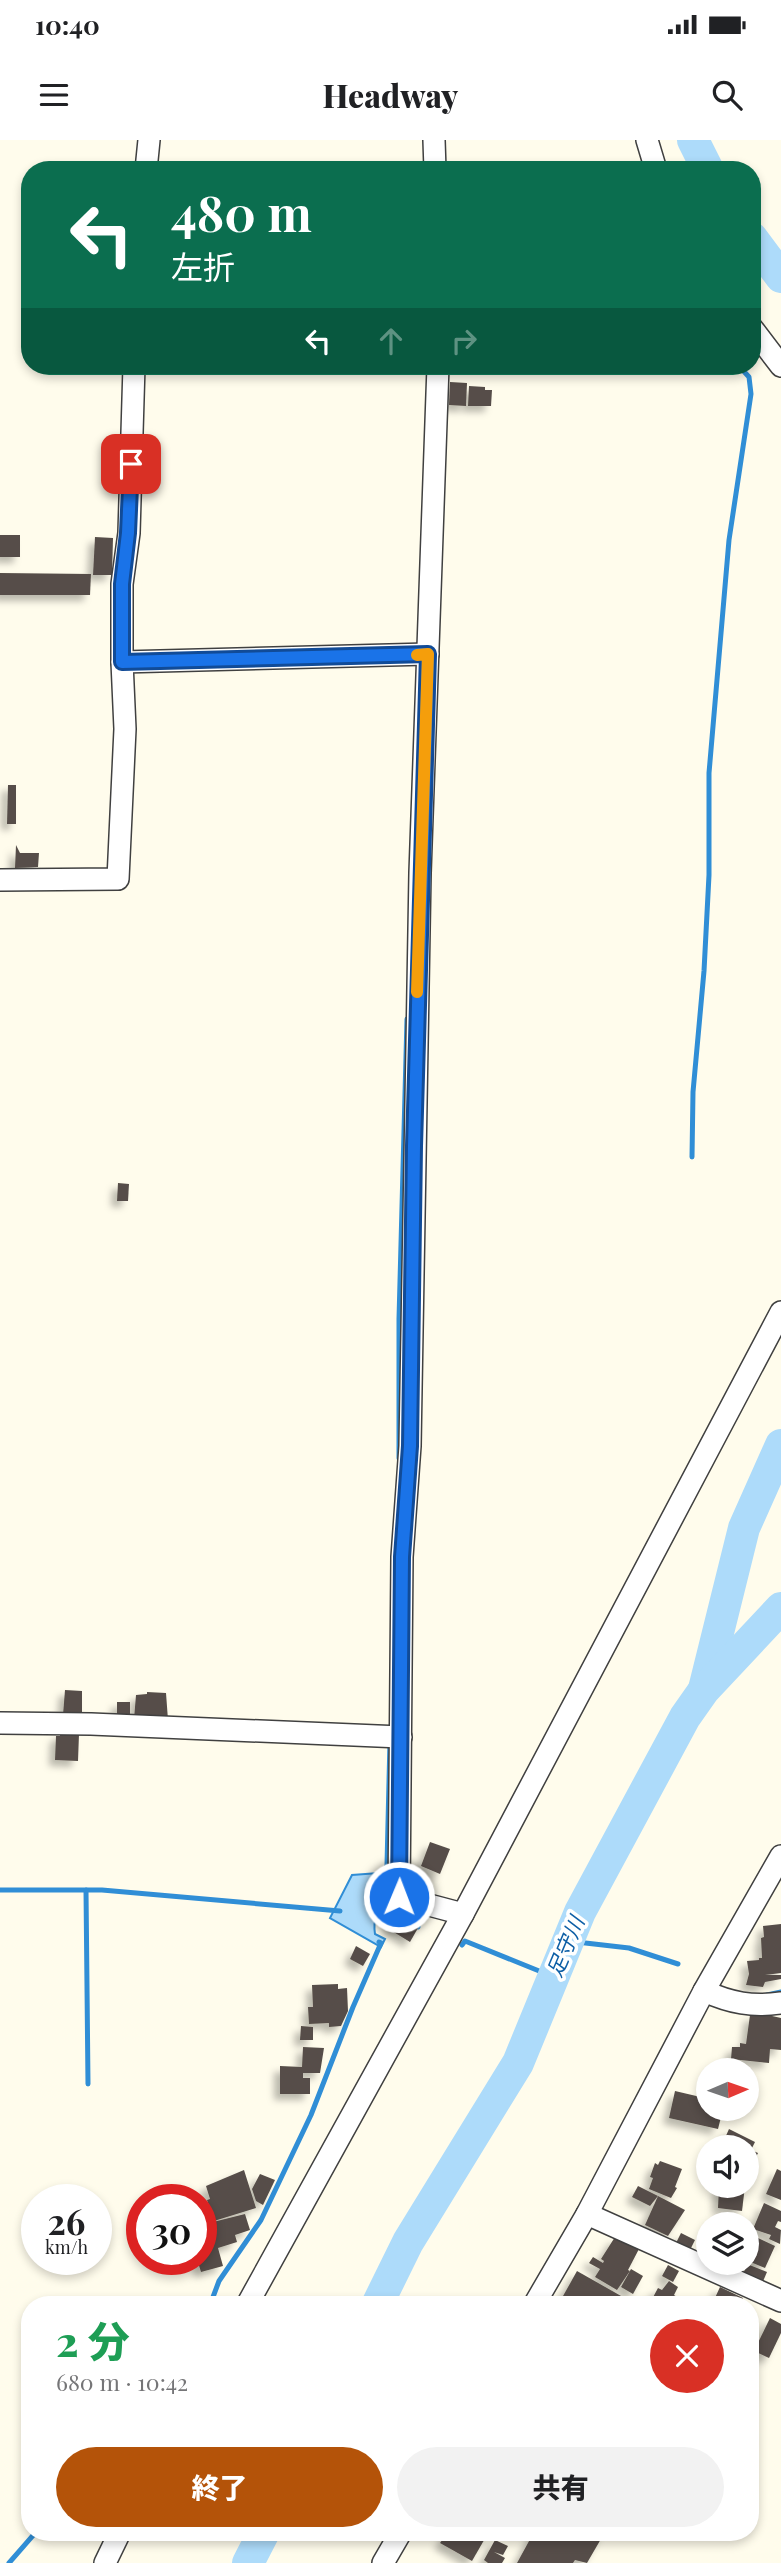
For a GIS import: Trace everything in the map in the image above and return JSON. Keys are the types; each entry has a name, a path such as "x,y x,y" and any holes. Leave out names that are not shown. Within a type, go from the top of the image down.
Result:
{"street":[{"path":"147,161 149,140"},
{"path":"434,140 435,161"},
{"path":"647,140 653,161"},
{"path":"761,340 781,366"},
{"path":"0,880 118,879 125,729 122,584 128,533 134,375"},
{"path":"437,375 421,654 410,1446 394,1737 399,1897 463,1914"},
{"path":"122,662 421,654"},
{"path":"252,2296 463,1914 781,1312"},
{"path":"0,1723 91,1724 394,1737"},
{"path":"539,2296 587,2214 704,1991 781,1856"},
{"path":"704,1991 742,2005 781,2003"},
{"path":"587,2214 781,2301"},
{"path":"105,2563 116,2541"},
{"path":"383,2563 396,2541"}],"water":[{"path":"392,1872 375,1918 375,1934 385,1939 381,1947 330,1918 352,1875"}],"building":[{"path":"450,382 467,383 466,406 449,405"},
{"path":"469,386 492,390 491,406 468,406"},
{"path":"0,535 20,535 20,557 0,557"},
{"path":"95,537 113,538 112,575 93,575"},
{"path":"0,573 91,574 90,595 0,595"},
{"path":"8,785 16,785 16,824 7,824"},
{"path":"16,845 20,853 39,853 38,867 15,868"},
{"path":"118,1183 129,1184 128,1201 117,1201"},
{"path":"65,1690 82,1691 82,1716 63,1715"},
{"path":"147,1692 166,1693 168,1720 134,1719 136,1695"},
{"path":"117,1702 130,1702 130,1717 117,1717"},
{"path":"60,1733 79,1734 78,1761 55,1760 56,1736 60,1736"},
{"path":"430,1842 450,1849 440,1874 421,1866"},
{"path":"395,1915 418,1928 410,1942 387,1928"},
{"path":"781,1924 781,1973 765,1975 781,1975 781,1979 765,1982 763,1987 746,1985 749,1974 747,1961 762,1958 763,1926"},
{"path":"356,1946 370,1954 363,1966 350,1959"},
{"path":"338,1984 338,1989 347,1988 348,2011 341,2026 329,2027 329,2023 309,2024 308,2007 313,2007 312,1985"},
{"path":"759,2013 781,2018 781,2050 770,2049 769,2063 760,2062 760,2058 731,2058 732,2047 740,2047 740,2043 746,2044 750,2015 758,2016"},
{"path":"301,2026 313,2027 313,2040 300,2040"},
{"path":"303,2047 324,2048 320,2073 303,2073 303,2078 310,2078 310,2094 280,2094 280,2066 302,2067"},
{"path":"675,2091 696,2096 696,2121 720,2121 718,2129 669,2118"},
{"path":"729,2129 741,2135 726,2135"},
{"path":"660,2161 682,2169 671,2198 649,2189 655,2163 658,2165"},
{"path":"777,2169 781,2171 781,2200 766,2194"},
{"path":"244,2170 256,2208 217,2220 217,2184 211,2184"},
{"path":"260,2174 275,2180 263,2205 256,2201 252,2189"},
{"path":"638,2186 658,2196 650,2206 632,2197"},
{"path":"658,2196 685,2210 668,2236 645,2225"},
{"path":"718,2198 744,2198 742,2211 718,2208"},
{"path":"764,2203 781,2211 781,2222 778,2221 775,2227 781,2230 780,2244 769,2239 771,2235 759,2231 759,2215"},
{"path":"245,2214 250,2230 235,2235 237,2242 218,2248 223,2266 217,2268 217,2221"},
{"path":"681,2233 695,2240 690,2250 676,2243"},
{"path":"615,2237 639,2249 628,2270 630,2271 617,2290 595,2277 600,2269 589,2263 593,2257 603,2263 601,2259"},
{"path":"759,2238 775,2246 765,2268 759,2266"},
{"path":"668,2265 679,2271 673,2282 662,2276"},
{"path":"631,2269 643,2276 633,2294 621,2287"},
{"path":"759,2269 767,2272 761,2286 742,2277 759,2275"},
{"path":"577,2271 621,2296 563,2296"},
{"path":"669,2281 678,2287 676,2296 654,2296 658,2288 662,2290"},
{"path":"720,2287 739,2296 716,2296"},
{"path":"770,2318 781,2324 781,2333 769,2358 759,2353 759,2341"},
{"path":"441,2541 484,2541 472,2561 440,2543"},
{"path":"494,2541 508,2546 503,2555 494,2552 505,2558 502,2563 488,2563 484,2560"},
{"path":"529,2541 600,2541 587,2563 575,2560 573,2563 517,2563"}],"waterway":[{"path":"693,140 704,161"},
{"path":"761,250 781,277"},
{"path":"692,1157 693,1092 709,875 709,773 729,540 751,394 747,375"},
{"path":"399,1458 399,1319 407,1019"},
{"path":"704,1689 744,1528 781,1445"},
{"name":"足守川","path":"381,2296 408,2242 518,2063 580,1912 685,1717 704,1690 781,1608"},
{"path":"383,1877 387,1865 390,1740"},
{"path":"0,1890 102,1890 340,1911"},
{"path":"86,1890 88,2084"},
{"path":"396,1915 418,1927"},
{"path":"462,1945 465,1941 554,1977"},
{"path":"568,1941 629,1948 678,1964"},
{"path":"213,2296 219,2281 261,2220 311,2115 381,1943 379,1942"},
{"path":"767,1995 781,1992"},
{"path":"9,2563 28,2541"},
{"name":"足守川","path":"248,2563 259,2541"}],"slow traffic":[{"path":"417,655 428,654 417,992"}],"route":[{"path":"131,464 128,533 122,584 122,662 428,654 420,873 410,1446 402,1557 399,1897"}]}
